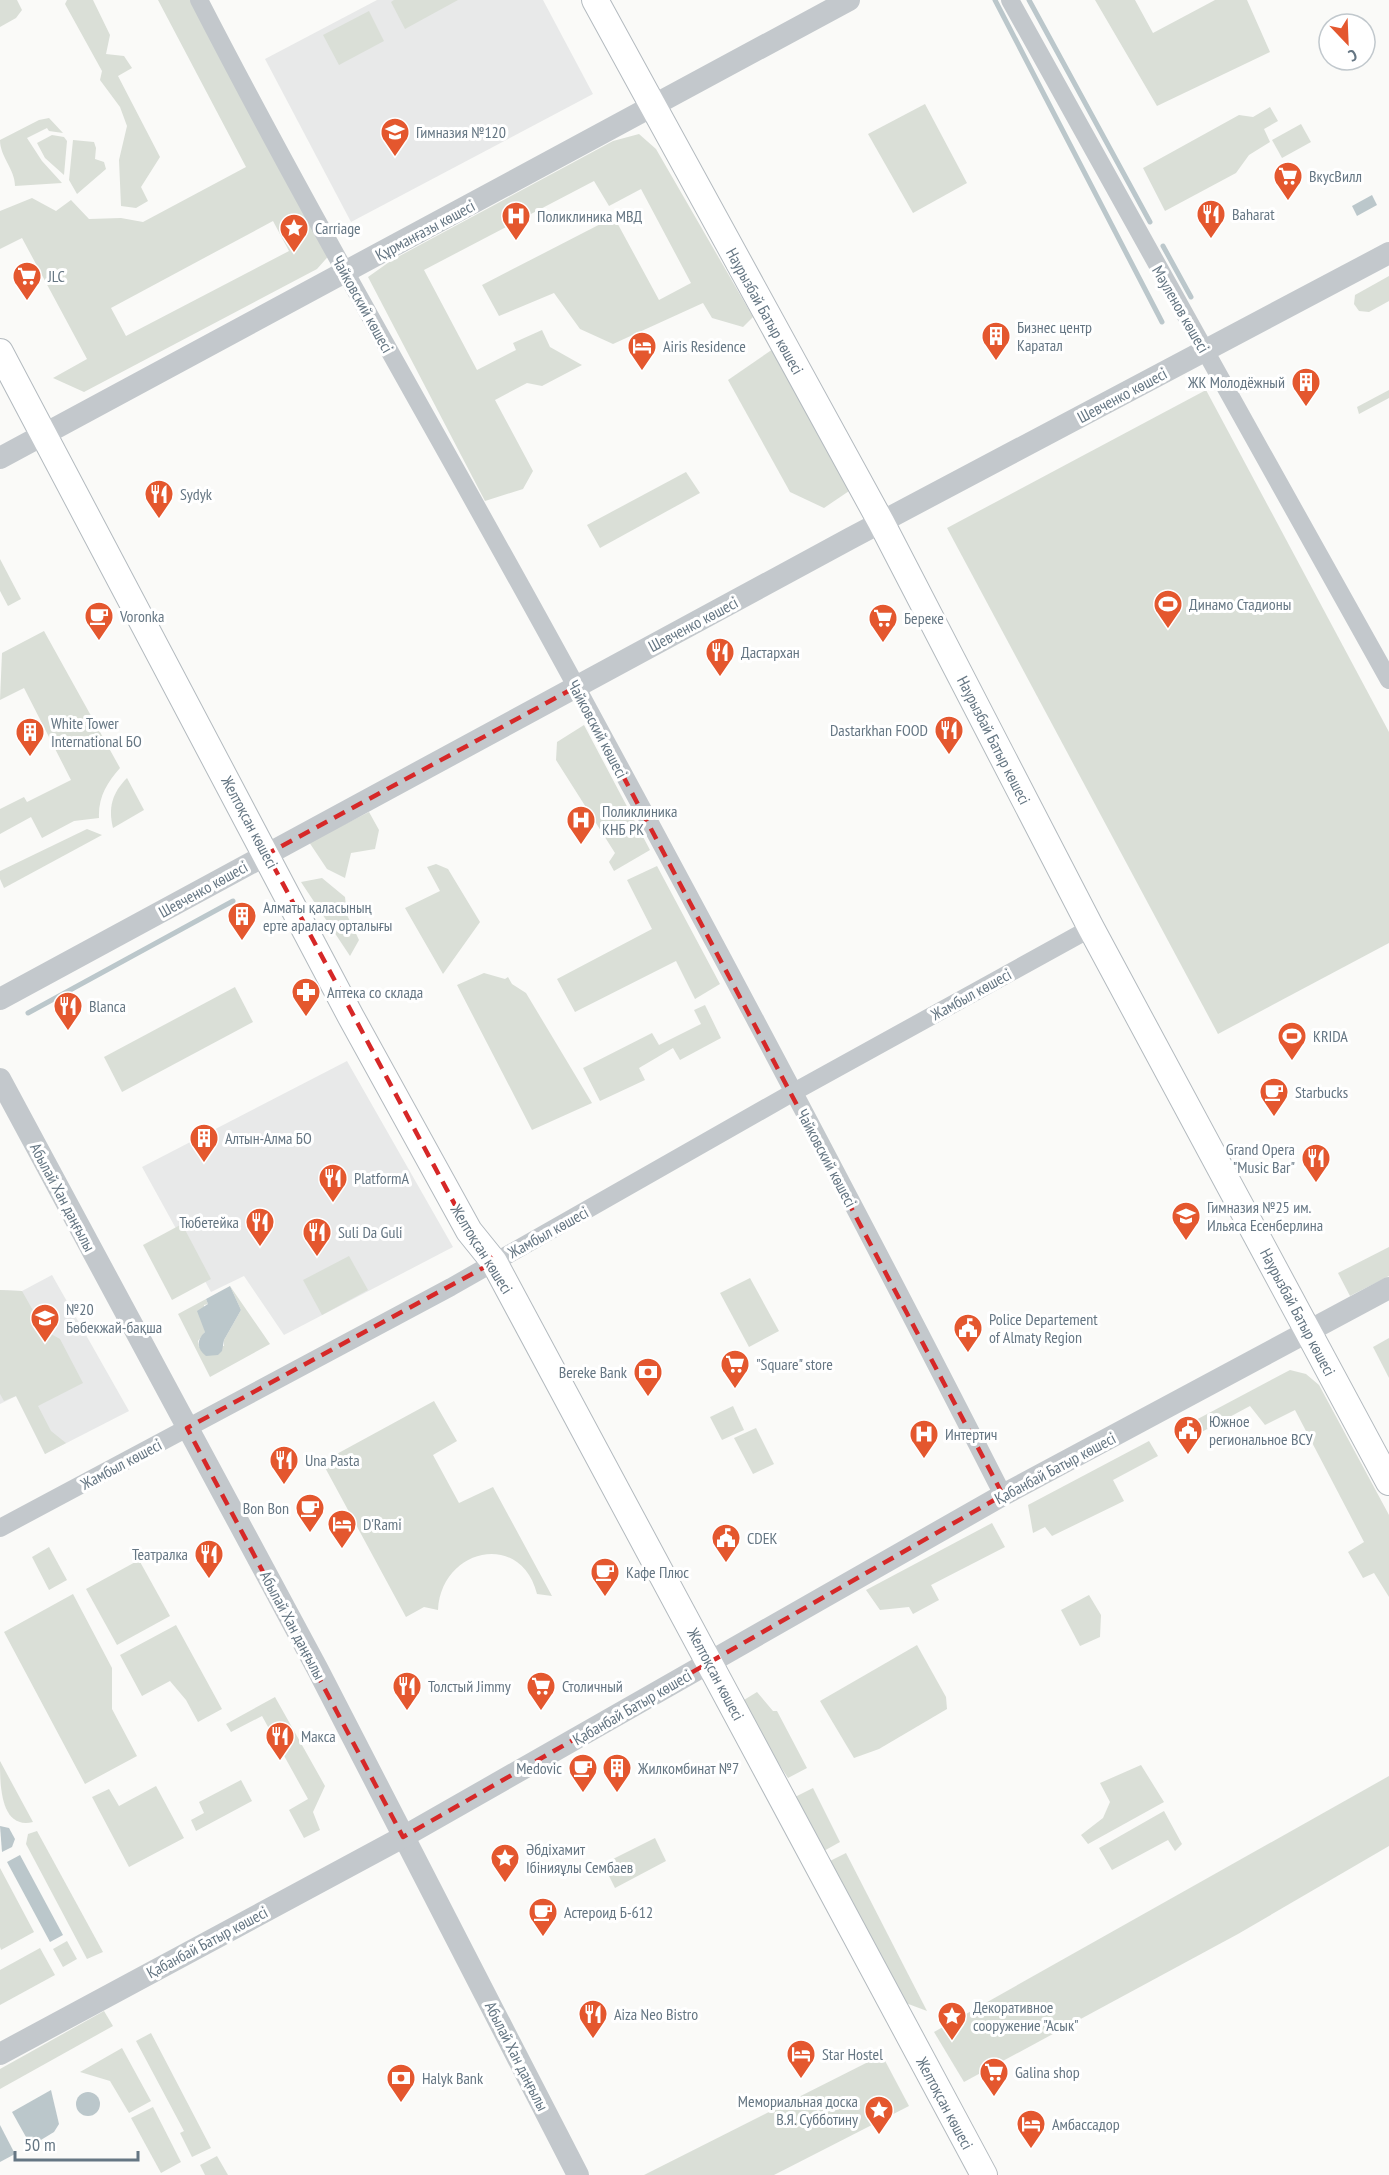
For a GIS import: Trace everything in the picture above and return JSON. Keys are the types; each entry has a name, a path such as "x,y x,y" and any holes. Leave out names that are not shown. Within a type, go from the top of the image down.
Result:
{"main road":[{"name":"Наурызбай Батыр көшесі","path":"595,0 881,522 1091,928 1389,1482"},
{"name":"Желтоқсан көшесі","path":"0,352 351,1017 468,1231 494,1262 984,2175"}],"street":[{"name":"Чайковский көшесі","path":"199,0 345,273 576,687 1003,1495"},
{"name":"Құрманғазы көшесі","path":"0,458 849,0"},
{"name":"Мәуленов көшесі","path":"1011,0 1204,351 1389,680"},
{"name":"Шевченко көшесі","path":"0,999 881,522 1389,253"},
{"name":"Жамбыл көшесі","path":"0,1528 494,1262 792,1093 1091,928"},
{"name":"Абылай Хан даңғылы","path":"0,1079 318,1670 579,2175"},
{"name":"Қабанбай Батыр көшесі","path":"0,2054 403,1837 1003,1495 1389,1288"}],"highlighted area":[{"path":"576,687 1003,1495 403,1837 187,1428 494,1262 469,1231 267,854"}],"shaded area":[{"path":"0,0 17,0 22,10 16,18 0,27"},
{"path":"67,0 93,0 110,35 106,54 124,56 132,68 118,76 160,157 141,187 148,201 136,208 121,206 119,160 127,126 120,107 100,80 102,71 65,4"},
{"path":"158,0 199,0 333,251 317,269 84,392 53,378 87,359 22,238 0,249 0,211 32,198 56,211 71,200 89,219 121,218 143,222 246,167","holes":["273,221 289,251 126,336 111,308"]},
{"name":"Гимназия №120","path":"377,0 543,0 593,94 351,222 265,59"},
{"path":"394,0 458,0 405,29 391,2"},
{"path":"1095,0 1135,0 1153,33 1215,0 1247,0 1270,52 1157,106"},
{"path":"369,11 384,41 339,65 323,35"},
{"path":"925,104 967,183 913,213 868,134"},
{"path":"1270,107 1278,121 1264,129 1270,142 1249,155 1236,173 1165,211 1143,168 1239,115 1253,117"},
{"path":"49,118 63,133 49,131 47,128 27,138 42,161 62,183 15,186 13,174 2,152 0,140 39,120"},
{"path":"1301,124 1311,142 1282,158 1272,140"},
{"path":"639,134 656,149 753,317 743,327 712,318 703,303 613,344 580,329 554,293 499,316 482,285 614,217 659,300 691,283 641,189 609,206 594,181 424,270 477,370 516,350 513,343 542,330 550,347 582,365 542,386 527,383 495,400 533,471 523,489 485,501 368,277 392,260 613,141"},
{"path":"52,135 64,137 67,141 64,175 45,158 37,143"},
{"path":"73,140 94,142 95,159 104,162 106,169 77,194 69,180"},
{"path":"1372,195 1377,205 1357,216 1352,206"},
{"path":"1389,276 1389,301 1369,312 1359,311 1354,304 1355,295"},
{"path":"773,349 852,489 824,508 790,492 728,380"},
{"name":"Динамо Стадионы","path":"1206,390 1389,732 1389,943 1218,1034 947,528"},
{"path":"1389,390 1389,398 1359,414 1357,407"},
{"path":"686,472 700,493 600,548 587,525"},
{"path":"0,559 21,599 8,606 0,591"},
{"path":"44,631 120,768 104,791 99,818 74,821 42,838 31,817 0,834 0,809 24,797 27,802 71,780 24,688 0,700 2,653"},
{"path":"584,725 650,850 614,871 609,862 615,853 556,760 557,742"},
{"path":"127,778 144,810 113,828 112,801"},
{"path":"369,812 379,830 375,849 351,853 345,878 327,869 309,842"},
{"path":"87,829 102,835 4,888 0,879 0,871"},
{"path":"436,864 448,869 480,922 443,974 405,908 440,891 427,867"},
{"path":"657,866 720,984 695,999 676,961 575,1012 557,979 652,929 627,880"},
{"path":"322,878 345,897 347,915 359,940 350,956 301,882"},
{"path":"484,973 505,979 508,977 512,984 526,993 592,1103 532,1130 457,985"},
{"path":"235,987 253,1022 122,1092 104,1057"},
{"path":"705,1005 721,1038 680,1060 673,1048 639,1068 645,1080 600,1101 583,1068 652,1033 659,1045 701,1024 694,1010"},
{"path":"347,1061 453,1247 284,1335 244,1276 211,1292 142,1167"},
{"path":"182,1224 211,1279 172,1300 143,1245"},
{"path":"1389,1247 1389,1276 1350,1296 1338,1273"},
{"path":"349,1256 368,1290 322,1315 303,1280"},
{"name":"№20 Бөбекжай-бақша","path":"52,1275 129,1411 45,1454 16,1396 0,1404 0,1290 22,1291"},
{"path":"750,1278 779,1331 749,1347 720,1293"},
{"path":"230,1286 270,1344 210,1377 178,1314 206,1299 208,1304 204,1305 205,1332 198,1341 199,1347 224,1346 224,1340 241,1310"},
{"path":"230,1286 241,1310 224,1340 222,1351 218,1355 206,1356 199,1347 200,1338 205,1332 197,1311 208,1304 206,1299"},
{"path":"0,1290 22,1291 44,1330 60,1339 83,1383 38,1406 51,1431 66,1443 45,1454 16,1396 4,1401 0,1394"},
{"path":"1389,1338 1389,1378 1373,1347"},
{"path":"1290,1370 1306,1374 1319,1385 1389,1515 1389,1597 1374,1573 1363,1578 1348,1552 1364,1542 1295,1410 1265,1425 1250,1406 1183,1442 1177,1430"},
{"path":"434,1401 457,1441 433,1455 459,1503 493,1487 552,1596 537,1594 528,1574 515,1561 499,1555 483,1555 466,1561 452,1572 442,1589 438,1610 424,1607 406,1617 322,1462"},
{"path":"733,1406 744,1430 722,1440 710,1417"},
{"path":"756,1428 774,1464 753,1474 734,1438"},
{"path":"1149,1441 1158,1456 1113,1480 1124,1501 1052,1536 1045,1527 1033,1533 1028,1505"},
{"path":"992,1523 1005,1547 931,1585 939,1600 913,1614 909,1607 880,1610 866,1590"},
{"path":"49,1547 67,1580 49,1590 32,1557"},
{"path":"139,1560 170,1616 117,1645 86,1589"},
{"path":"73,1594 112,1668 112,1709 137,1756 85,1784 4,1632"},
{"path":"1089,1595 1101,1615 1100,1637 1080,1646 1061,1610"},
{"path":"176,1625 222,1709 198,1722 186,1700 170,1681 142,1696 120,1655"},
{"path":"917,1645 946,1697 947,1709 879,1749 854,1758 820,1701"},
{"path":"757,1692 773,1711 777,1711 807,1768 788,1778 739,1703"},
{"path":"275,1697 325,1786 313,1812 320,1830 304,1838 289,1810 308,1799 262,1716 231,1732 226,1724"},
{"path":"0,1761 33,1822 22,1823 8,1812 2,1793"},
{"path":"1141,1765 1164,1802 1088,1844 1081,1835 1103,1818 1110,1802 1100,1783"},
{"path":"1389,1776 1389,1846 1238,1934 964,2082 934,2032"},
{"path":"241,1780 252,1801 196,1831 191,1820 204,1813 199,1802"},
{"path":"156,1786 184,1838 129,1867 92,1797 109,1789 119,1806"},
{"path":"813,1788 840,1842 822,1852 795,1797"},
{"path":"1164,1811 1182,1844 1175,1851 1168,1840 1112,1870 1099,1848"},
{"path":"0,1826 9,1828 15,1839 12,1847 2,1852"},
{"path":"37,1831 103,1952 87,1959 26,1844 28,1834"},
{"path":"655,1838 666,1861 615,1888 603,1864"},
{"path":"846,1853 927,2011 903,2002 828,1862"},
{"path":"20,1855 63,1935 50,1942 7,1862"},
{"path":"0,1868 34,1932 1,1950 0,1947"},
{"path":"67,1941 77,1959 63,1967 53,1949"},
{"path":"40,1948 55,1975 0,2005 0,1970"},
{"path":"104,2011 113,2026 0,2089 0,2069"},
{"path":"151,2033 211,2148 192,2157 180,2133 184,2131 136,2041"},
{"path":"122,2048 151,2101 129,2113 110,2081 80,2072"},
{"path":"882,2055 909,2106 774,2175 644,2175"},
{"path":"51,2090 59,2124 54,2132 31,2146 12,2112"},
{"path":"88,2092 97,2095 100,2104 97,2113 88,2116 79,2113 76,2104 79,2095"},
{"path":"153,2107 181,2162 161,2173 131,2118"},
{"path":"0,2125 15,2154 0,2162"},
{"path":"217,2156 228,2175 205,2175 200,2165"}],"waterway":[{"path":"995,0 1162,322"},
{"path":"1029,0 1150,222"},
{"path":"1163,246 1191,297"},
{"path":"28,1013 233,901"}],"place":[{"name":"Гимназия №120","path":"395,158"},
{"name":"ВкусВилл","path":"1288,202"},
{"name":"Baharat","path":"1211,240"},
{"name":"Поликлиника МВД","path":"516,242"},
{"name":"Carriage","path":"294,254"},
{"name":"JLC","path":"27,302"},
{"name":"Бизнес центр Каратал","path":"996,362"},
{"name":"Airis Residence","path":"642,372"},
{"name":"ЖК Молодёжный","path":"1306,408"},
{"name":"Sydyk","path":"159,520"},
{"name":"Динамо Стадионы","path":"1168,630"},
{"name":"Voronka","path":"99,642"},
{"name":"Береке","path":"883,644"},
{"name":"Дастархан","path":"720,678"},
{"name":"Dastarkhan FOOD","path":"949,756"},
{"name":"White Tower International БО","path":"30,758"},
{"name":"Поликлиника КНБ РК","path":"581,846"},
{"name":"Алматы қаласының ерте араласу орталығы","path":"242,942"},
{"name":"Аптека со склада","path":"306,1018"},
{"name":"Blanca","path":"68,1032"},
{"name":"KRIDA","path":"1292,1062"},
{"name":"Starbucks","path":"1274,1118"},
{"name":"Алтын-Алма БО","path":"204,1164"},
{"name":"Grand Opera \"Music Bar\"","path":"1316,1184"},
{"name":"PlatformA","path":"333,1204"},
{"name":"Гимназия №25 им. Ильяса Есенберлина","path":"1186,1242"},
{"name":"Тюбетейка","path":"260,1248"},
{"name":"Suli Da Guli","path":"317,1258"},
{"name":"№20 Бөбекжай-бақша","path":"45,1344"},
{"name":"Police Departement of Almaty Region","path":"968,1354"},
{"name":"\"Square\" store","path":"735,1390"},
{"name":"Bereke Bank","path":"648,1398"},
{"name":"Южное региональное ВСУ","path":"1188,1456"},
{"name":"Интертич","path":"924,1460"},
{"name":"Una Pasta","path":"284,1486"},
{"name":"Bon Bon","path":"310,1534"},
{"name":"D'Rami","path":"342,1550"},
{"name":"CDEK","path":"726,1564"},
{"name":"Театралка","path":"209,1580"},
{"name":"Кафе Плюс","path":"605,1598"},
{"name":"Толстый Jimmy","path":"407,1712"},
{"name":"Столичный","path":"541,1712"},
{"name":"Макса","path":"280,1762"},
{"name":"Medovic","path":"583,1794"},
{"name":"Жилкомбинат №7","path":"617,1794"},
{"name":"Әбдіхамит Ібінияұлы Сембаев","path":"505,1884"},
{"name":"Астероид Б-612","path":"543,1938"},
{"name":"Aiza Neo Bistro","path":"593,2040"},
{"name":"Декоративное сооружение \"Асык\"","path":"952,2042"},
{"name":"Star Hostel","path":"801,2080"},
{"name":"Galina shop","path":"994,2098"},
{"name":"Halyk Bank","path":"401,2104"},
{"name":"Мемориальная доска В.Я. Субботину","path":"879,2136"},
{"name":"Амбассадор","path":"1031,2150"}]}
